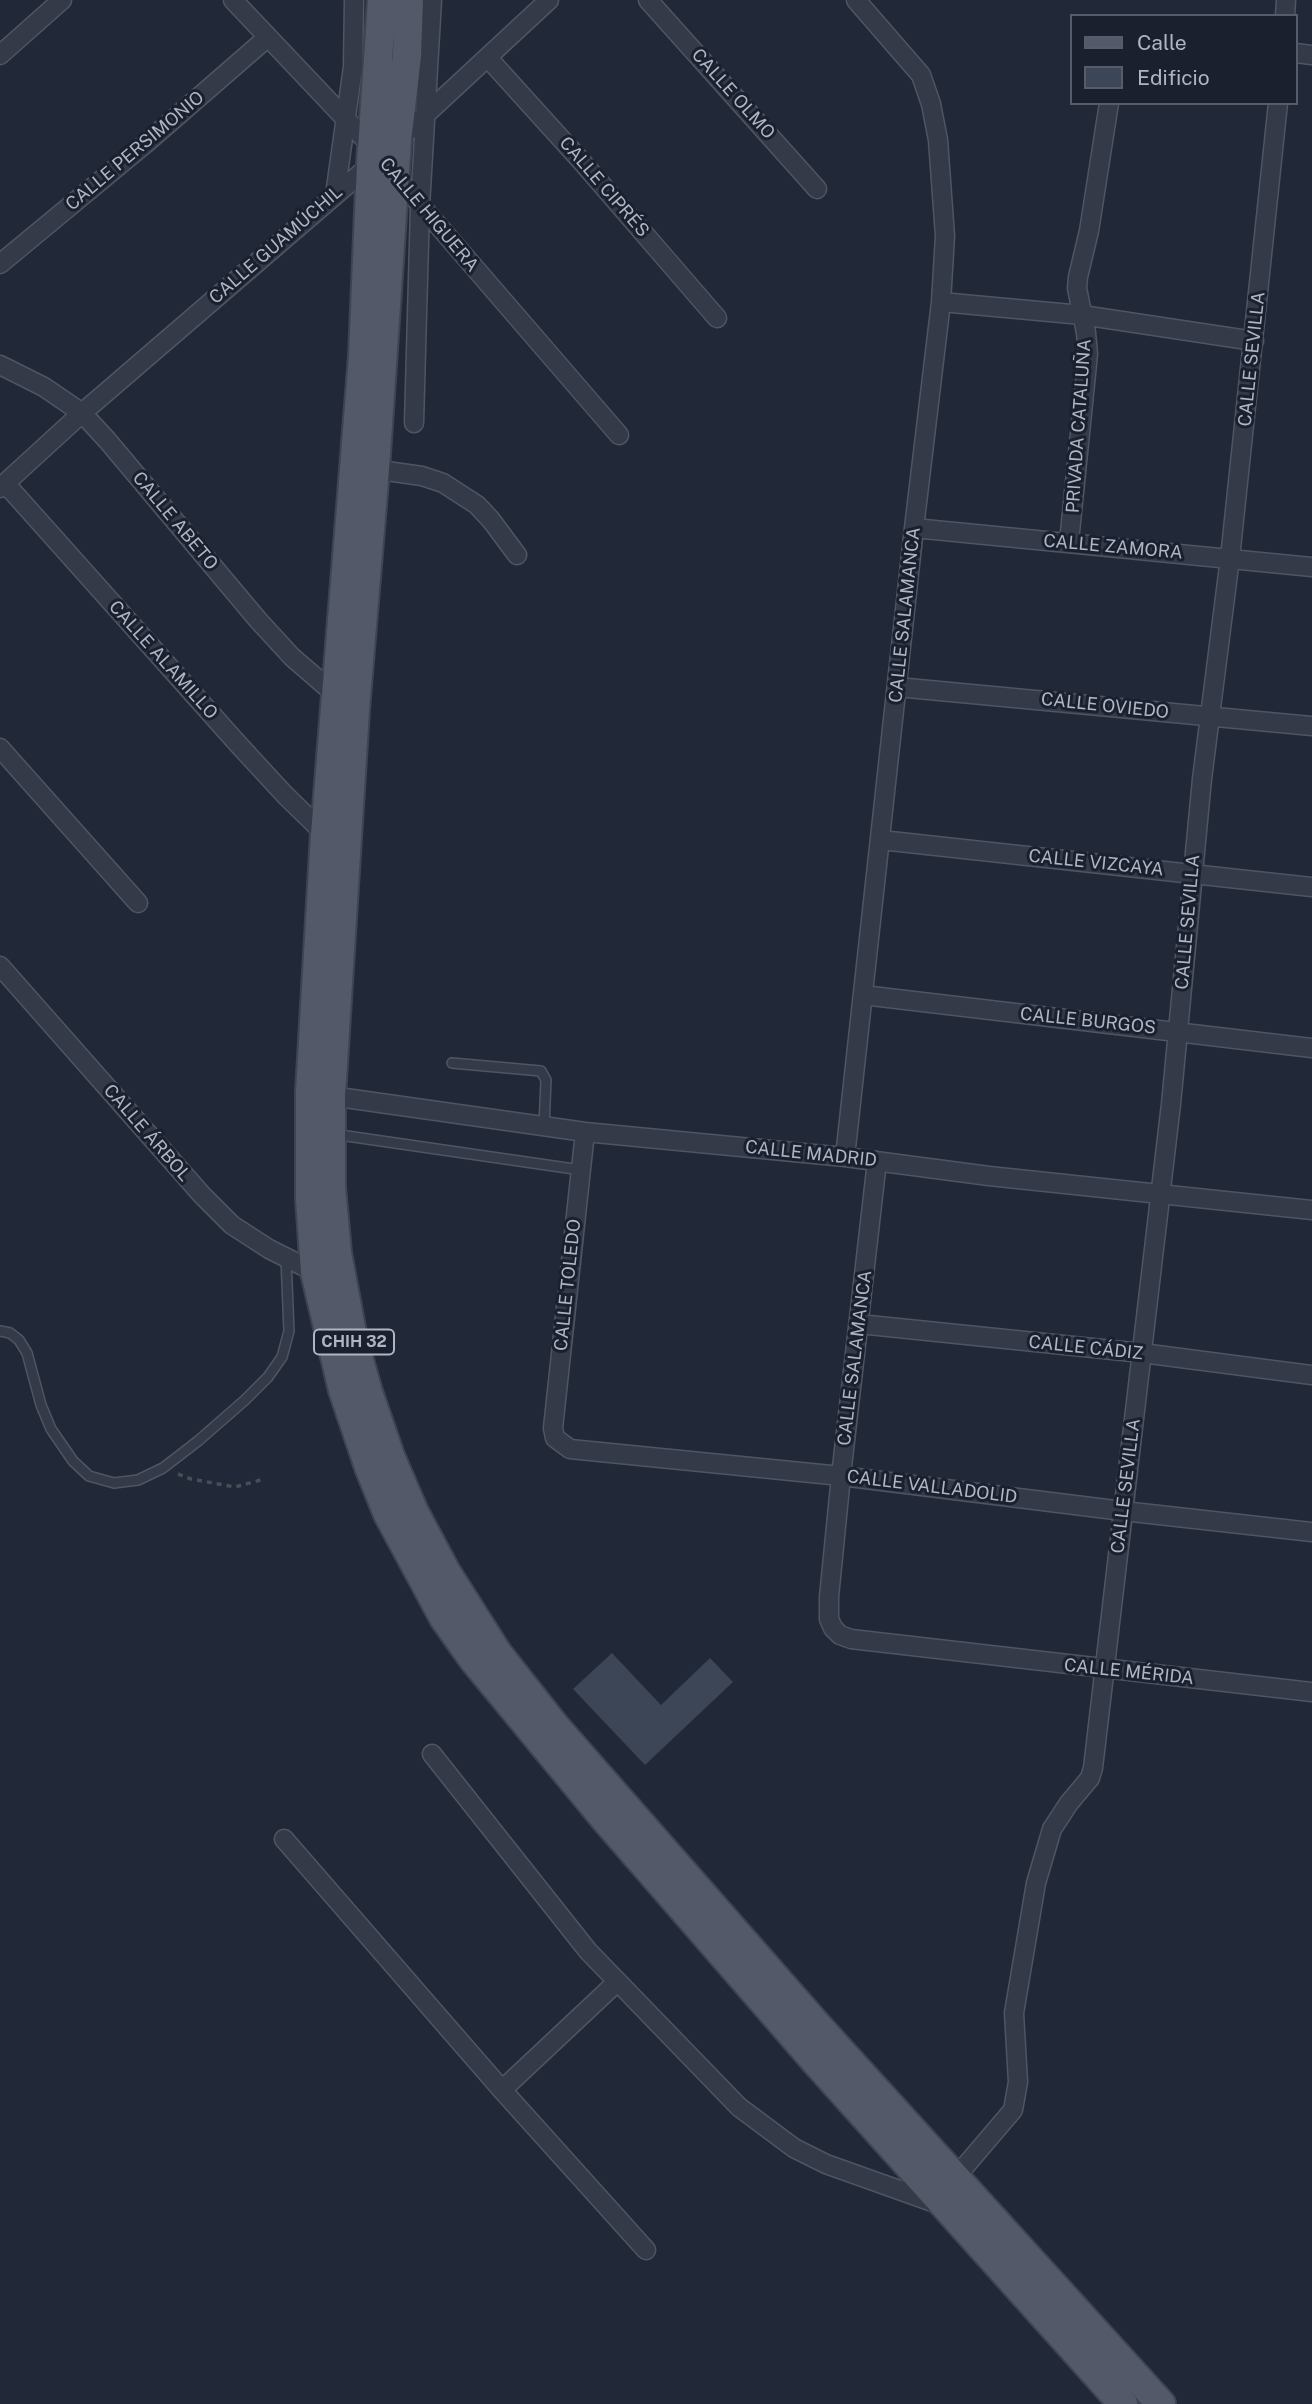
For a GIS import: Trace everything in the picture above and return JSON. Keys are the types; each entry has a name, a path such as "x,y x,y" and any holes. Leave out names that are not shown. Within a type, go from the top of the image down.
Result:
{"main road":[{"name":"CHIH 32","path":"382,0 383,157 363,356 365,468 355,710 310,1198 315,1272 343,1390 388,1514 444,1618 502,1696 606,1819 1117,2402"},
{"name":"CHIH 32","path":"383,157 407,56 409,0"},
{"name":"CHIH 32","path":"365,468 335,695 325,834 320,1094 331,1134 334,1225 341,1282 353,1339 390,1457 414,1512 446,1572 491,1644 554,1725 682,1873 1161,2404"}],"street":[{"path":"0,55 62,0"},
{"name":"CALLE HIGUERA","path":"233,0 383,157 420,207 619,435"},
{"path":"335,195 354,67 354,0"},
{"path":"414,423 420,207 432,0"},
{"name":"CALLE GUAMÚCHIL","path":"2,486 82,413 335,195 383,157 550,0"},
{"name":"CALLE OLMO","path":"648,0 817,189"},
{"name":"CALLE SALAMANCA","path":"845,1157 941,302 946,236 942,175 931,104 921,75 856,0"},
{"name":"CALLE PERSIMONIO","path":"0,264 145,144 268,37"},
{"name":"CALLE CIPRÉS","path":"488,58 717,318"},
{"name":"PRIVADA CATALUÑA","path":"1069,542 1088,354 1077,288 1109,105"},
{"name":"CALLE SEVILLA","path":"955,2178 1013,2110 1017,2082 1014,2013 1036,1883 1052,1829 1069,1802 1090,1778 1093,1768 1178,1031 1202,779 1230,558 1278,105"},
{"path":"941,302 1082,315 1254,341"},
{"name":"CALLE ABETO","path":"0,365 44,387 82,413 258,620 292,657 335,695"},
{"path":"365,468 422,476 443,482 462,494 491,520 517,555"},
{"name":"CALLE ALAMILLO","path":"2,486 285,796 325,834"},
{"name":"CALLE ZAMORA","path":"914,528 1312,567"},
{"name":"CALLE OVIEDO","path":"897,687 1312,726"},
{"path":"0,748 138,903"},
{"name":"CALLE VIZCAYA","path":"881,840 1312,887"},
{"name":"CALLE ÁRBOL","path":"0,967 202,1195 232,1225 286,1259 315,1272"},
{"name":"CALLE BURGOS","path":"863,995 1312,1048"},
{"name":"CALLE MADRID","path":"320,1094 585,1132 845,1157 1159,1195 1312,1210"},
{"name":"CALLE TOLEDO","path":"555,1438 554,1415 585,1132"},
{"name":"CALLE SALAMANCA","path":"829,1597 877,1161"},
{"name":"CALLE CÁDIZ","path":"859,1325 1142,1353 1312,1375"},
{"name":"CALLE VALLADOLID","path":"555,1438 570,1449 580,1452 841,1476 1312,1532"},
{"name":"CALLE MÉRIDA","path":"829,1597 829,1619 833,1628 840,1635 851,1639 1312,1692"},
{"path":"432,1754 561,1919 617,1982 739,2107 766,2130 826,2164 944,2206"},
{"path":"284,1839 502,2090 646,2250"},
{"path":"502,2090 617,1982"},
{"path":"1117,2402 1138,2377"}],"lane":[{"path":"452,1063 541,1071 546,1080 544,1127"},
{"path":"331,1134 581,1170"},
{"path":"0,1331 19,1339 27,1353 41,1405 51,1429 74,1461 89,1476 114,1483 138,1480 163,1468 245,1400 268,1377 282,1357 289,1331 286,1259"}],"path":[{"path":"163,1468 191,1479 235,1486 264,1479"}],"building":[{"path":"612,1653 661,1705 710,1658 733,1682 645,1765 573,1689"}]}
